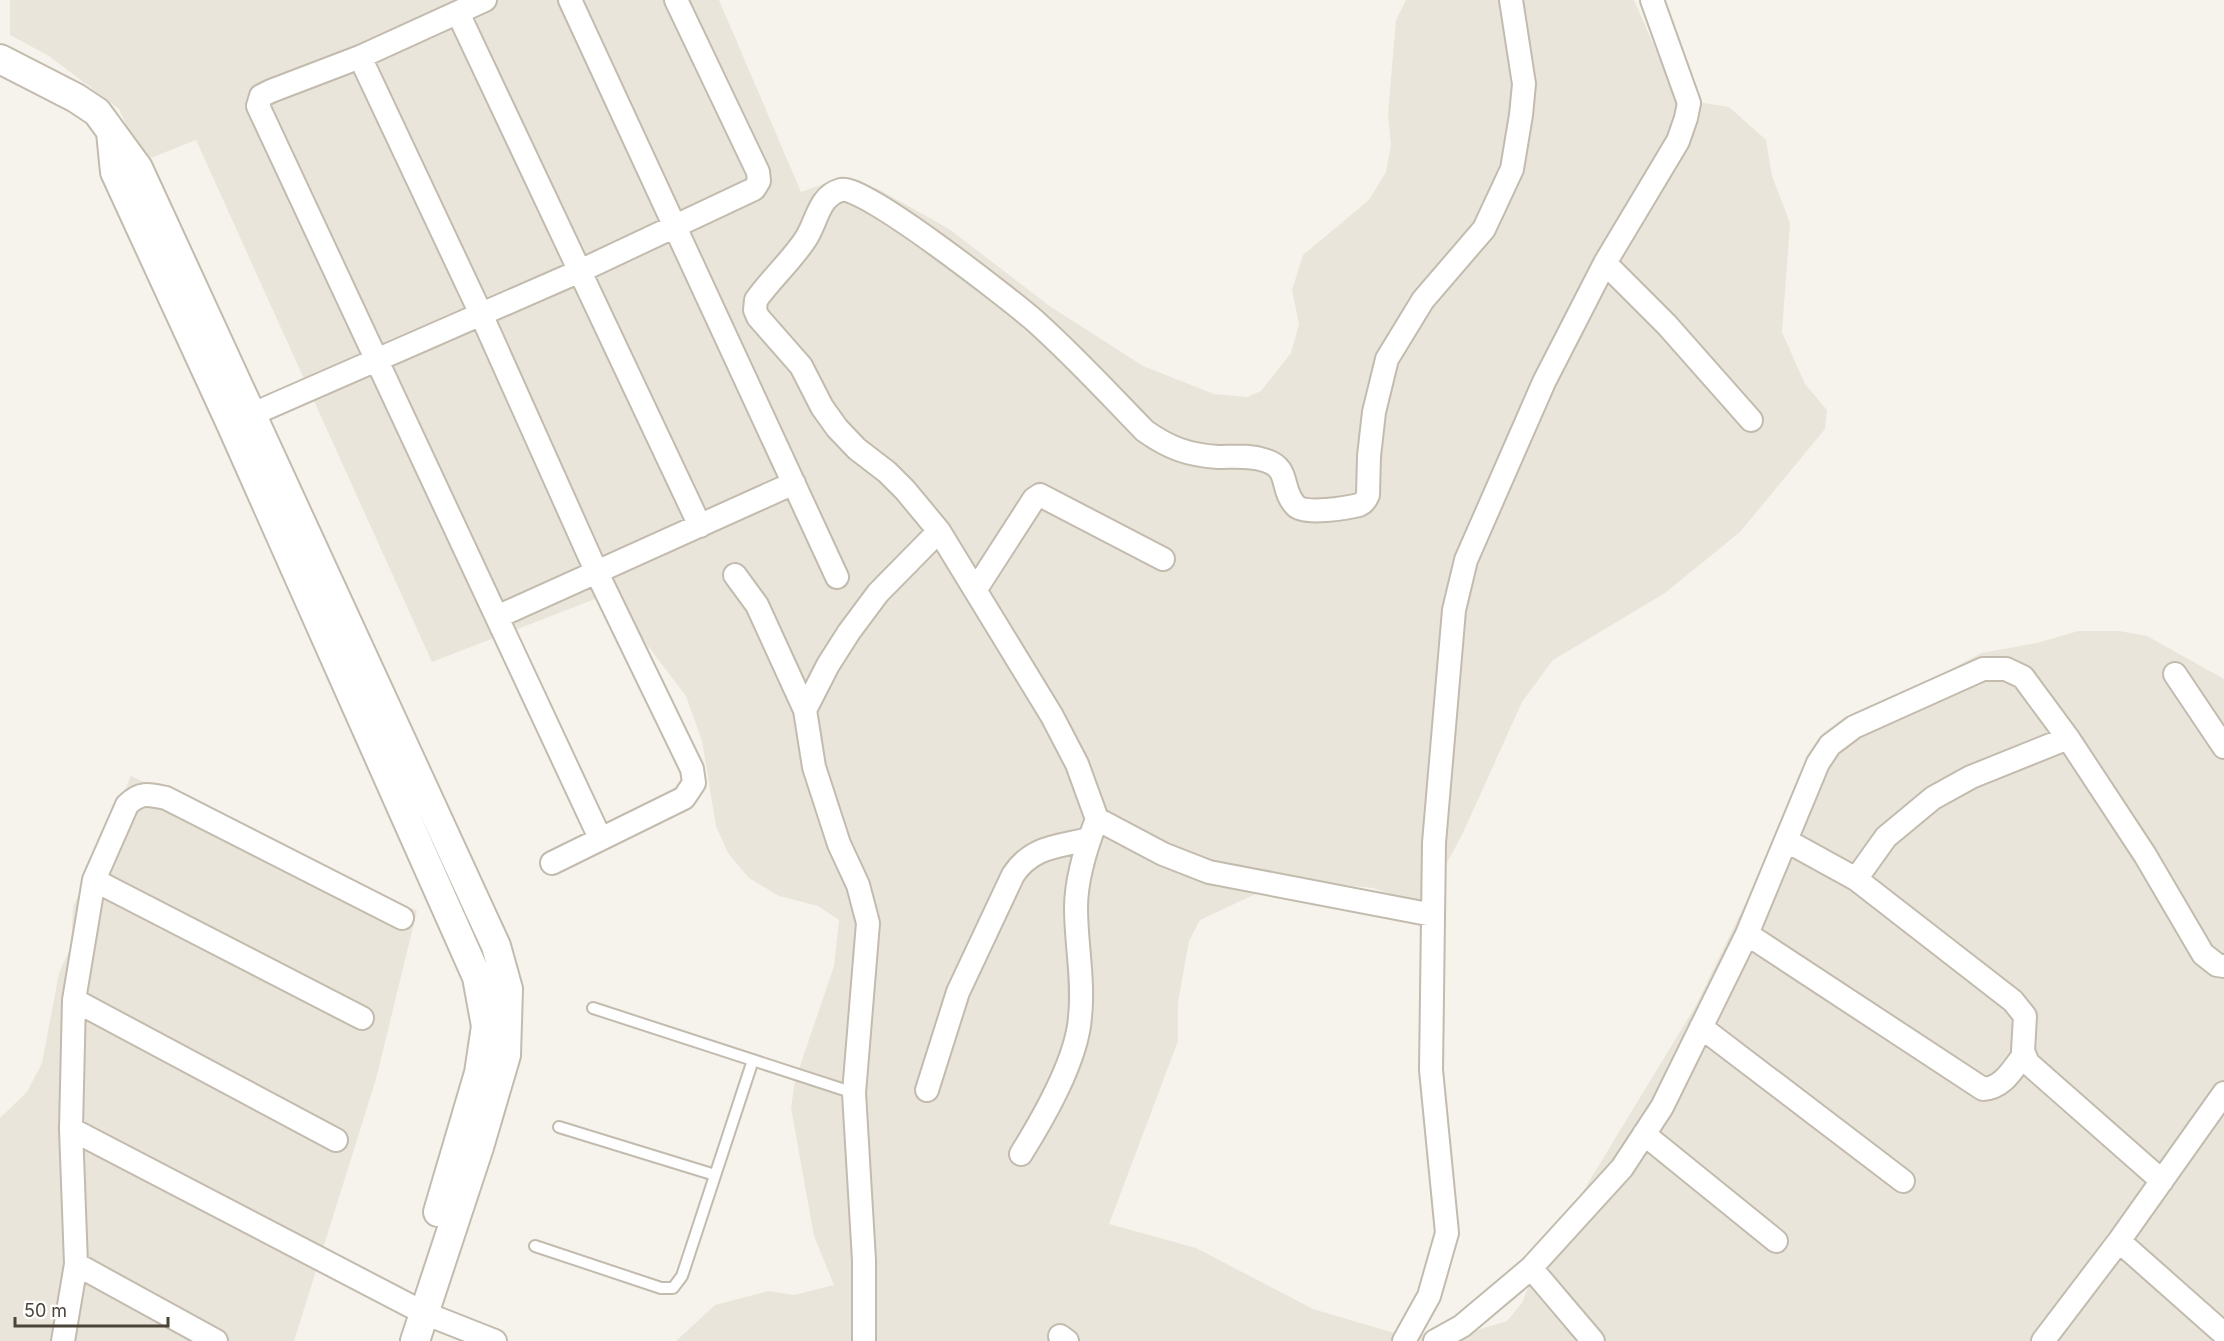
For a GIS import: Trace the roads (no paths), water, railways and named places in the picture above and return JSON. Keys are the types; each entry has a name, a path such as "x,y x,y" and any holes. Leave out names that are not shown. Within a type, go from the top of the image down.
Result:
{"street":[{"path":"485,0 360,57 271,90 261,96 258,105 600,838"},
{"path":"570,0 837,577"},
{"path":"241,419 580,271 754,189 759,182 758,172 676,0"},
{"path":"1021,1154 1067,1068 1080,1020 1082,987 1076,907 1080,878 1093,829 1077,764 1052,716 939,531 905,490 857,449 837,428 822,407 801,366 758,317 755,310 756,300 806,240 823,202 831,194 843,189 851,190 890,212 976,273 1035,321 1145,431 1163,444 1177,450 1216,457 1252,457 1274,463 1281,469 1289,499 1299,509 1308,511 1359,505 1366,500 1368,495 1369,456 1374,412 1387,359 1423,300 1484,229 1512,169 1524,84 1510,0"},
{"path":"1404,1341 1429,1296 1447,1233 1431,1070 1434,843 1454,610 1466,560 1544,382 1605,263 1678,141 1686,118 1689,103 1652,0"},
{"path":"458,13 700,526"},
{"path":"360,57 481,314 597,573 692,769 694,783 684,798 552,863"},
{"path":"0,59 76,98 97,112 138,168 241,419 496,946 508,989 506,1055 479,1147 417,1309 398,1341"},
{"path":"1605,263 1668,325 1751,420"},
{"path":"497,617 794,483"},
{"path":"976,589 1034,500 1040,495 1163,559"},
{"path":"805,710 828,665 872,601 939,531"},
{"path":"735,575 758,606 805,710 814,767 839,844 858,885 868,923 854,1093 864,1260 864,1341"},
{"path":"1435,1341 1462,1326 1531,1268 1622,1168 1662,1107 1747,934 1818,763 1830,745 1854,727 1983,669 2006,669 2023,677 2067,738 2145,855 2203,954 2217,965 2224,966"},
{"path":"2175,674 2224,747"},
{"path":"1856,879 1886,837 1933,798 1971,777 2067,738"},
{"path":"63,1341 76,1264 71,1129 74,1000 94,880 127,806 136,796 148,794 166,798 402,918"},
{"path":"927,1090 958,992 1021,862 1036,852 1093,829 1209,872 1433,915"},
{"path":"1747,934 1983,1089 1992,1089 2003,1082 2023,1056 2025,1016 2013,1001 1856,879 1787,841"},
{"path":"94,880 362,1018"},
{"path":"74,1000 336,1140"},
{"path":"1701,1027 1903,1181"},
{"path":"2023,1056 2028,1063 2162,1181"},
{"path":"2043,1341 2119,1241 2224,1093"},
{"path":"71,1129 417,1309 495,1341"},
{"path":"1644,1134 1776,1241"},
{"path":"2119,1241 2224,1334"},
{"path":"76,1264 216,1341"},
{"path":"1531,1268 1593,1341"},
{"path":"416,1341 417,1309"}],"lane":[{"path":"593,1008 854,1093"},
{"path":"535,1246 661,1288 673,1288 682,1276 753,1060"},
{"path":"559,1127 715,1175"}]}
